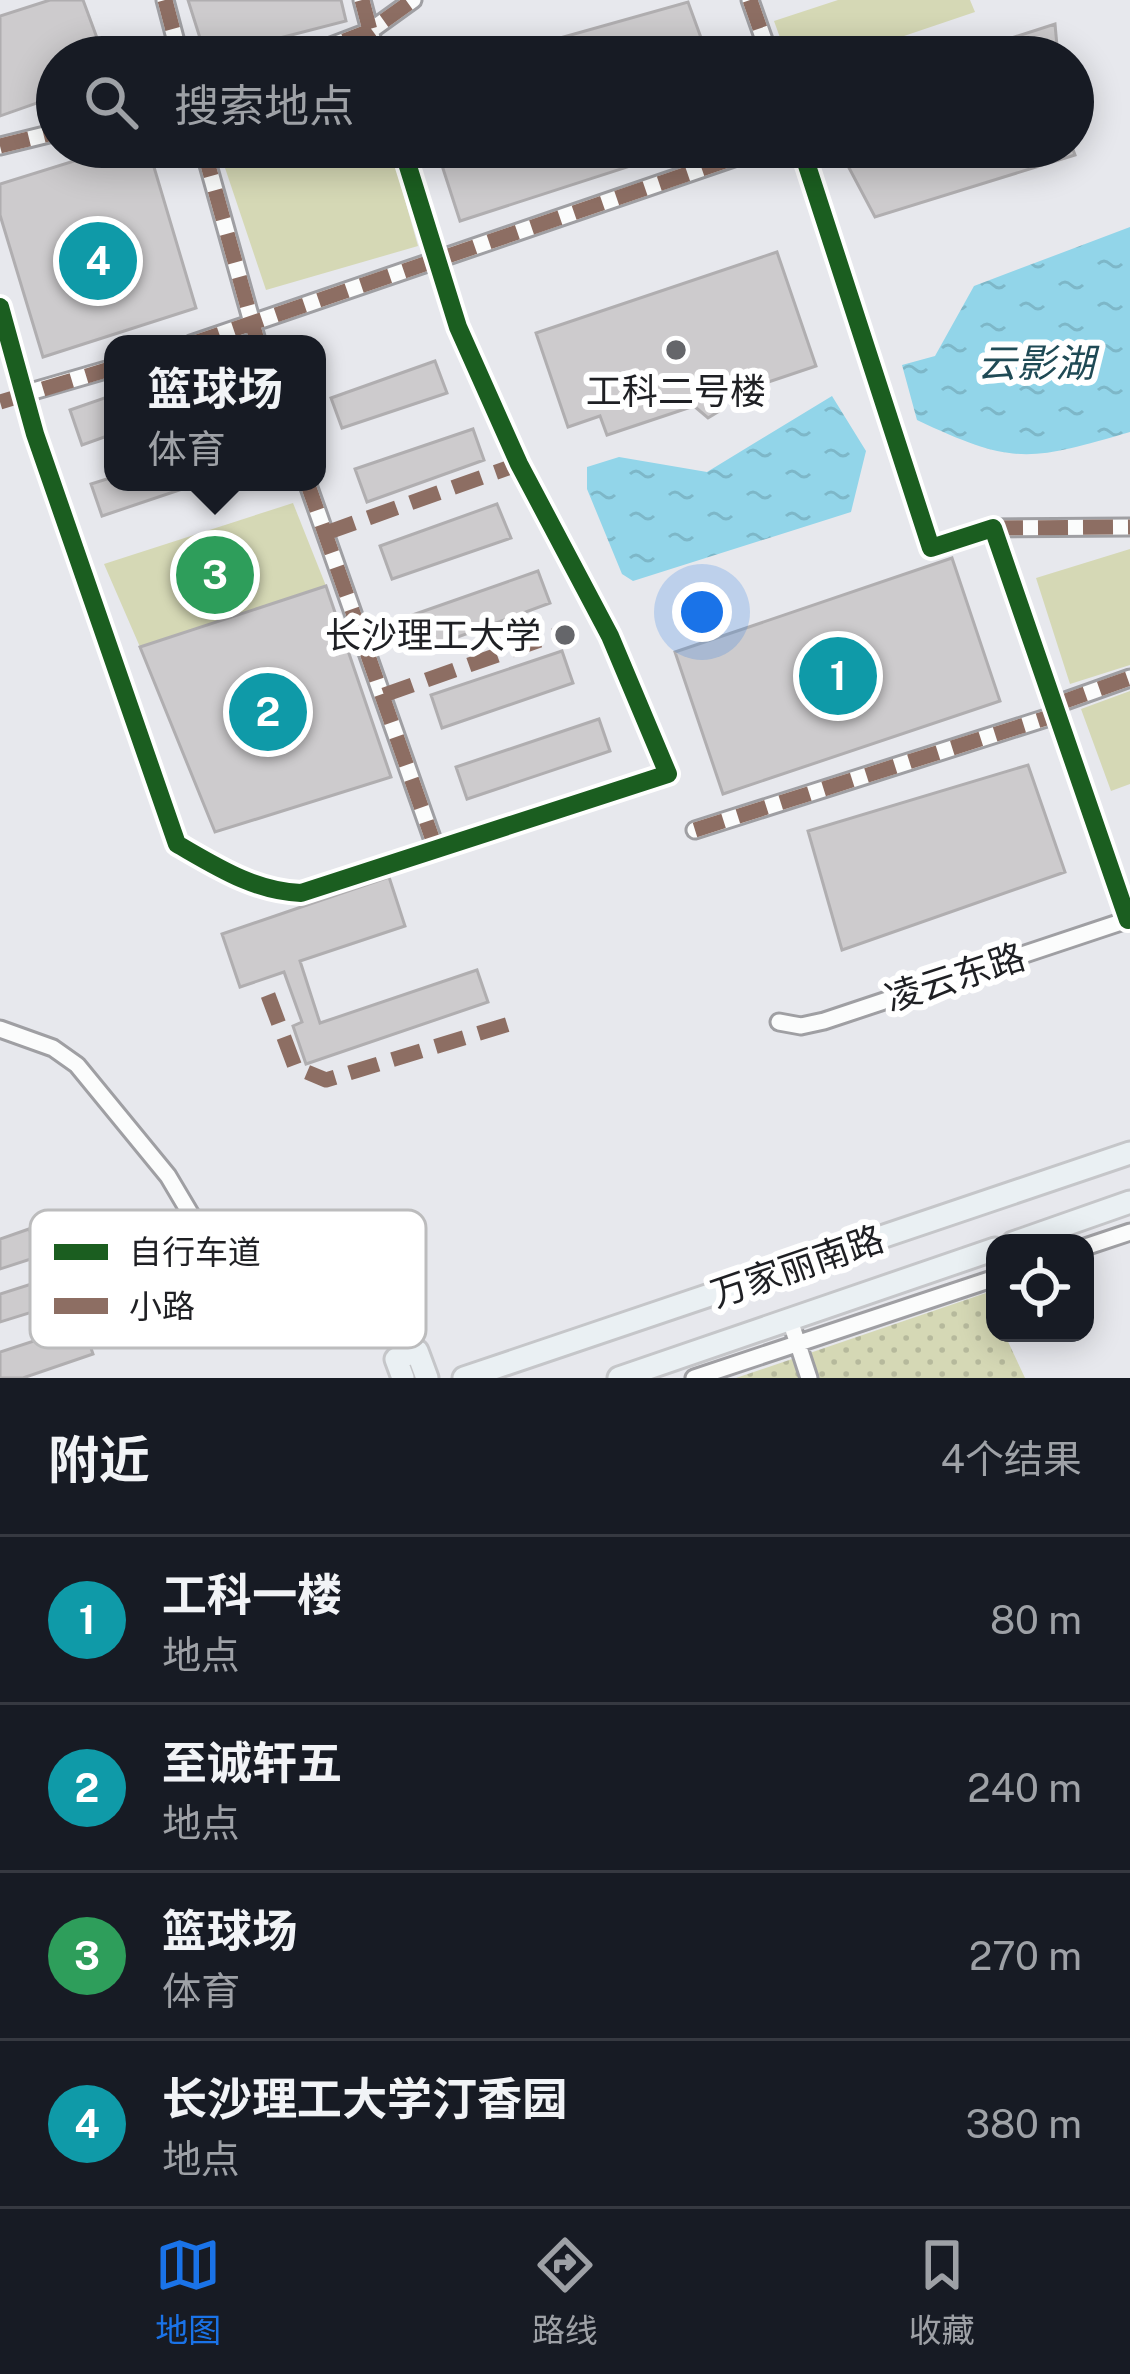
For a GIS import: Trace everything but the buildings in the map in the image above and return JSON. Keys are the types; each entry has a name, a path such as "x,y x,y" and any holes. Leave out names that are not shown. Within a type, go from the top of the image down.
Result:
{"main road":[{"name":"万家丽南路","path":"464,1378 1130,1154"},
{"path":"1038,1234 1130,1202"},
{"name":"万家丽南路","path":"619,1378 986,1252"},
{"path":"403,1378 396,1359 417,1351 427,1378"}],"street":[{"path":"165,0 174,36"},
{"path":"362,0 371,36"},
{"path":"357,36 412,0"},
{"path":"750,0 763,36"},
{"path":"0,146 36,137"},
{"path":"209,168 255,335"},
{"path":"0,307 23,394 177,844 260,887 301,893 668,774 610,637 519,464 432,257 408,168"},
{"path":"219,335 432,257 702,168"},
{"path":"808,168 931,548 993,529 1130,527"},
{"path":"23,394 104,371"},
{"path":"310,491 436,849"},
{"path":"993,529 1129,920"},
{"path":"695,830 1058,709 1130,678"},
{"name":"凌云东路","path":"779,1022 801,1027 824,1021 1129,920"},
{"path":"0,1029 53,1048 77,1065 168,1176 188,1210"},
{"path":"1094,1244 1129,1234"},
{"name":"万家丽南路","path":"694,1378 986,1280"},
{"path":"790,1320 809,1378"}],"green space":[{"path":"838,0 970,0 975,12 904,36 779,36 774,21"},
{"path":"225,168 396,168 418,246 266,290"},
{"path":"293,503 326,586 140,647 104,564"},
{"path":"1130,549 1130,665 1070,684 1036,578"},
{"path":"1130,691 1130,784 1111,791 1081,709"},
{"path":"986,1293 986,1342 1008,1342 1025,1378 736,1378"}],"water":[{"name":"云影湖","path":"1130,227 1130,432 1068,449 1022,454 977,445 917,420 902,365 935,356 974,286"},
{"path":"832,396 866,451 851,512 633,581 622,574 587,489 587,467 619,457 707,472"}],"marked path":[{"path":"165,0 174,36"},
{"path":"362,0 371,36"},
{"path":"357,36 413,0"},
{"path":"750,0 763,36"},
{"path":"0,146 36,137"},
{"path":"209,168 255,335"},
{"path":"217,335 705,168"},
{"path":"0,402 104,371"},
{"path":"326,533 519,464"},
{"path":"310,491 436,849"},
{"path":"993,528 1130,527"},
{"path":"384,695 554,635"},
{"path":"1057,704 1130,678"},
{"path":"695,830 1059,714"},
{"path":"268,995 295,1067 326,1080 509,1024"}],"cycle path":[{"path":"0,307 35,434 177,844 252,883 301,893 668,774 610,636 519,464 458,327 409,168"},
{"path":"808,168 931,548 993,528 1128,920"}],"place":[{"name":"长沙理工大学汀香园","path":"98,261"},
{"name":"工科二号楼","path":"676,350"},
{"name":"篮球场","path":"215,575"},
{"name":"长沙理工大学","path":"565,635"},
{"name":"工科一楼","path":"838,676"},
{"name":"至诚轩五","path":"268,712"}]}
